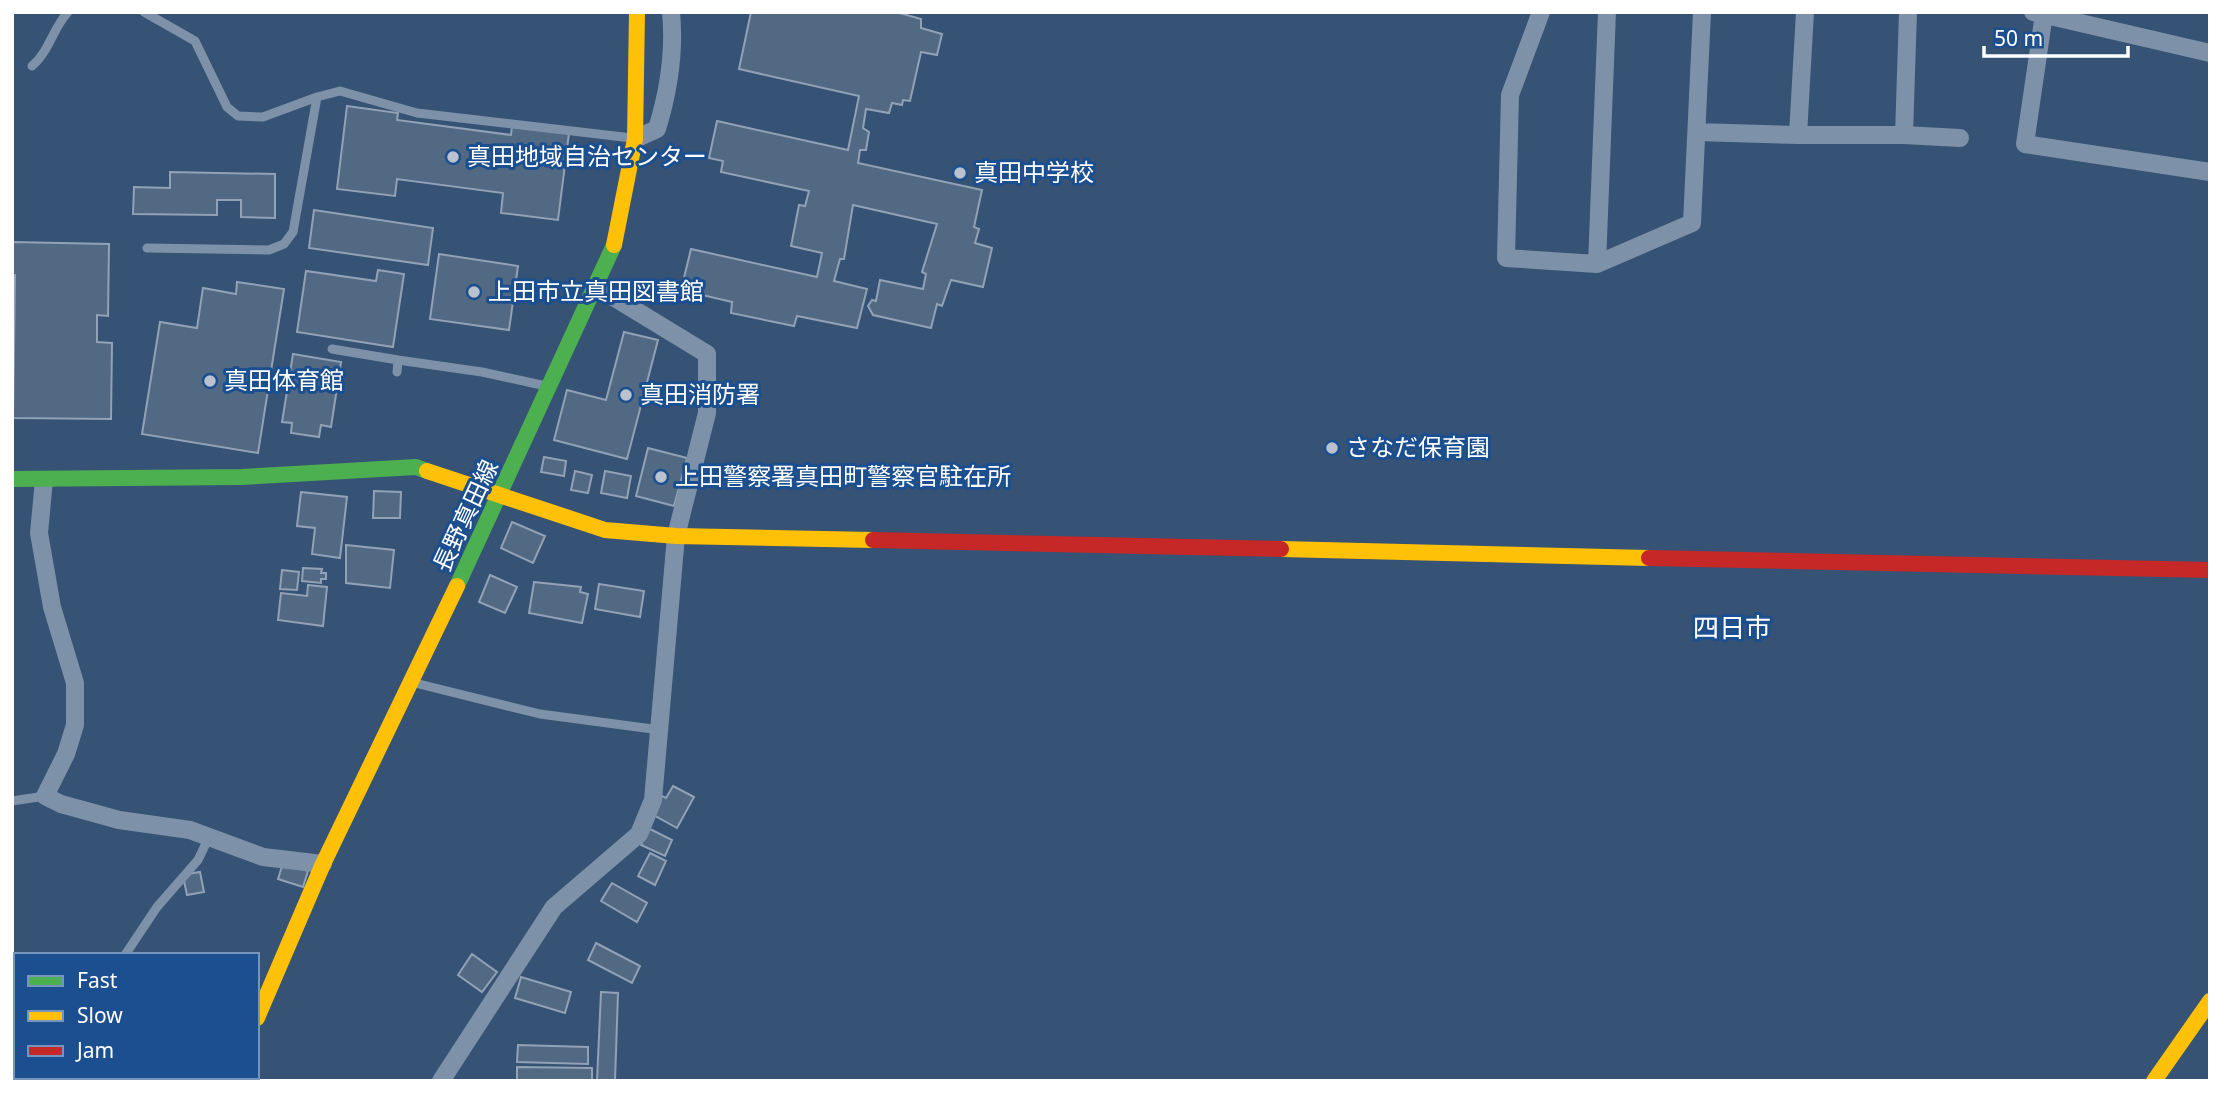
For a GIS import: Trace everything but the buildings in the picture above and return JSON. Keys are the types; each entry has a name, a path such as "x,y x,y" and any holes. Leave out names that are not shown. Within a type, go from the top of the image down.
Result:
{"street":[{"name":"長野真田線","path":"259,1013 323,864 501,496 612,254 635,139 636,12"},
{"path":"635,139 657,129 666,99 673,35 671,12"},
{"path":"1541,12 1510,95 1506,258 1597,264 1692,223 1702,12"},
{"path":"1597,264 1607,12"},
{"path":"1798,135 1805,12"},
{"path":"1904,135 1908,12"},
{"path":"2210,53 2039,13 2025,144 2210,172"},
{"path":"1697,132 1960,138"},
{"path":"441,1081 554,907 639,834 653,800 676,536 706,413 707,354 597,286"},
{"path":"12,479 242,477 416,467 605,530 676,536 2210,570"},
{"path":"44,480 39,533 52,607 75,682 75,724 66,754 45,796 61,804 119,820 190,830 263,857 323,864"},
{"path":"2154,1081 2177,1044 2210,1001"}],"lane":[{"path":"32,66 42,57 58,25 68,12"},
{"path":"145,12 195,41 227,107 238,116 263,117 340,91 417,113 635,139"},
{"path":"148,248 269,250 284,244 293,232 317,97"},
{"path":"332,349 482,372 551,387"},
{"path":"397,372 398,360"},
{"path":"412,682 540,713 660,730"},
{"path":"12,801 45,796"},
{"path":"126,953 157,907 198,860 209,837"}],"traffic: fast":[{"path":"457,586 614,245"},
{"path":"12,479 242,477 416,467 427,471"}],"traffic: slow":[{"path":"614,245 635,139 637,12"},
{"path":"427,471 605,530 676,536 873,540"},
{"path":"1281,549 1649,558"},
{"path":"259,1013 323,864 457,586"},
{"path":"2154,1081 2210,1001"}],"traffic: jam":[{"path":"873,540 1281,549"},
{"path":"1649,558 2210,570"}],"place":[{"name":"真田地域自治センター","path":"453,157"},
{"name":"真田中学校","path":"960,173"},
{"name":"上田市立真田図書館","path":"474,292"},
{"name":"真田体育館","path":"210,381"},
{"name":"真田消防署","path":"626,395"},
{"name":"さなだ保育園","path":"1332,448"},
{"name":"上田警察署真田町警察官駐在所","path":"661,477"}],"district":[{"name":"四日市","path":"1732,628"}]}
